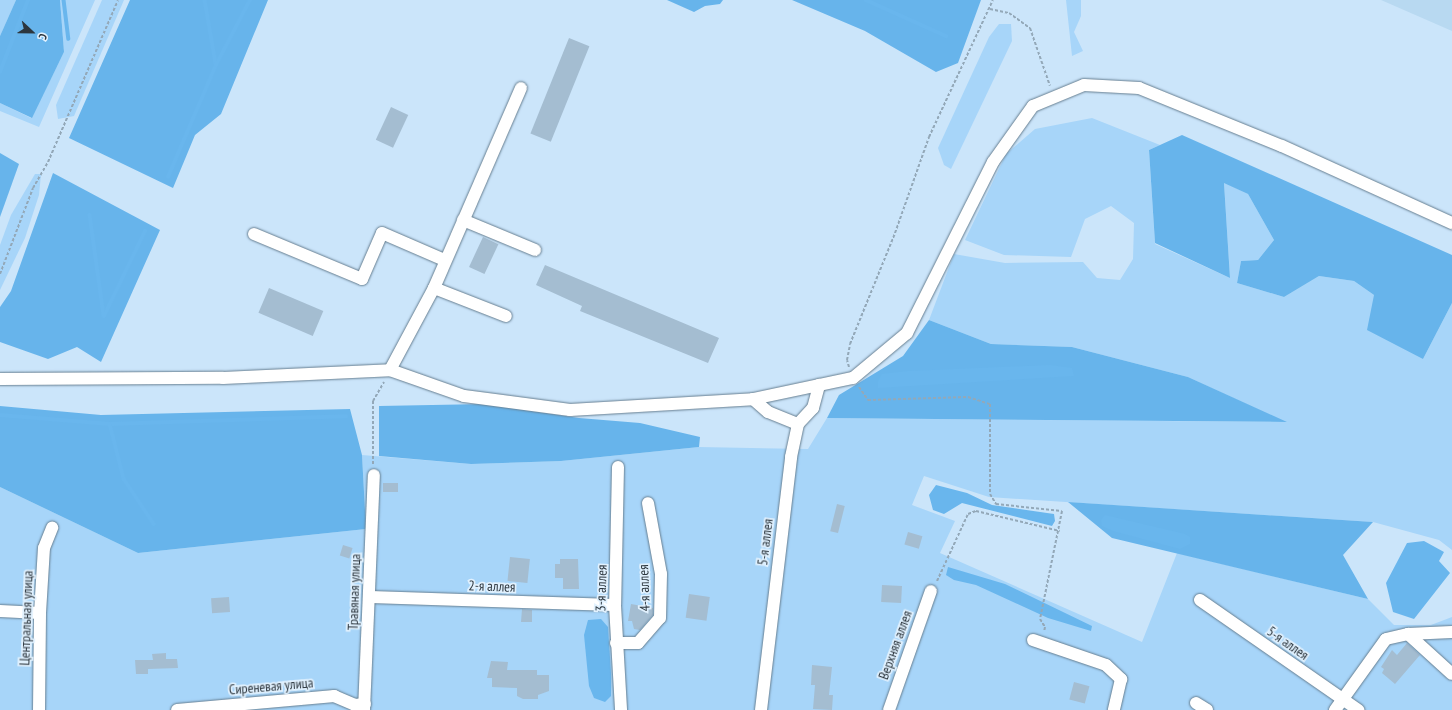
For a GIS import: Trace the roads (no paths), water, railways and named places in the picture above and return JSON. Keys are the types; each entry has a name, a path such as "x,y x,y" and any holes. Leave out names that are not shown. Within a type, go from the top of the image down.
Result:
{"street":[{"path":"0,379 223,378 390,370 464,396 570,410 753,399 853,378 907,333 993,162 1033,106 1084,85 1139,88 1282,146 1452,223"},
{"path":"390,370 434,288 444,260 521,88"},
{"path":"463,220 534,250"},
{"path":"254,234 362,279 382,233 444,260"},
{"path":"434,288 506,316"},
{"path":"753,399 768,412 798,424 813,408 819,385"},
{"name":"5-я аллея","path":"761,710 791,457 798,424"},
{"name":"3-я аллея","path":"618,467 615,605 621,710"},
{"name":"Травяная улица","path":"365,707 374,475"},
{"name":"4-я аллея","path":"616,642 638,643 660,618 660,574 648,503"},
{"name":"Центральная улица","path":"39,710 40,613 44,548 52,528"},
{"name":"Верхняя аллея","path":"889,710 931,591"},
{"name":"2-я аллея","path":"369,597 615,605"},
{"name":"5-я аллея","path":"1200,600 1358,710"},
{"path":"0,611 40,613"},
{"path":"1335,710 1386,639 1408,634 1452,632"},
{"path":"1408,634 1452,674"},
{"path":"1033,640 1106,665 1121,679 1114,710"},
{"name":"Сиреневая улица","path":"177,710 334,696 355,705 365,707"},
{"path":"1196,703 1207,710"}],"waterway":[{"path":"0,72 28,0"},
{"path":"64,0 69,39"},
{"path":"205,0 216,64"},
{"path":"168,177 216,65 250,0"},
{"path":"866,0 946,36"},
{"path":"90,215 104,316 145,231"},
{"path":"0,415 110,424 346,416"},
{"path":"110,424 124,479 154,524"}]}
